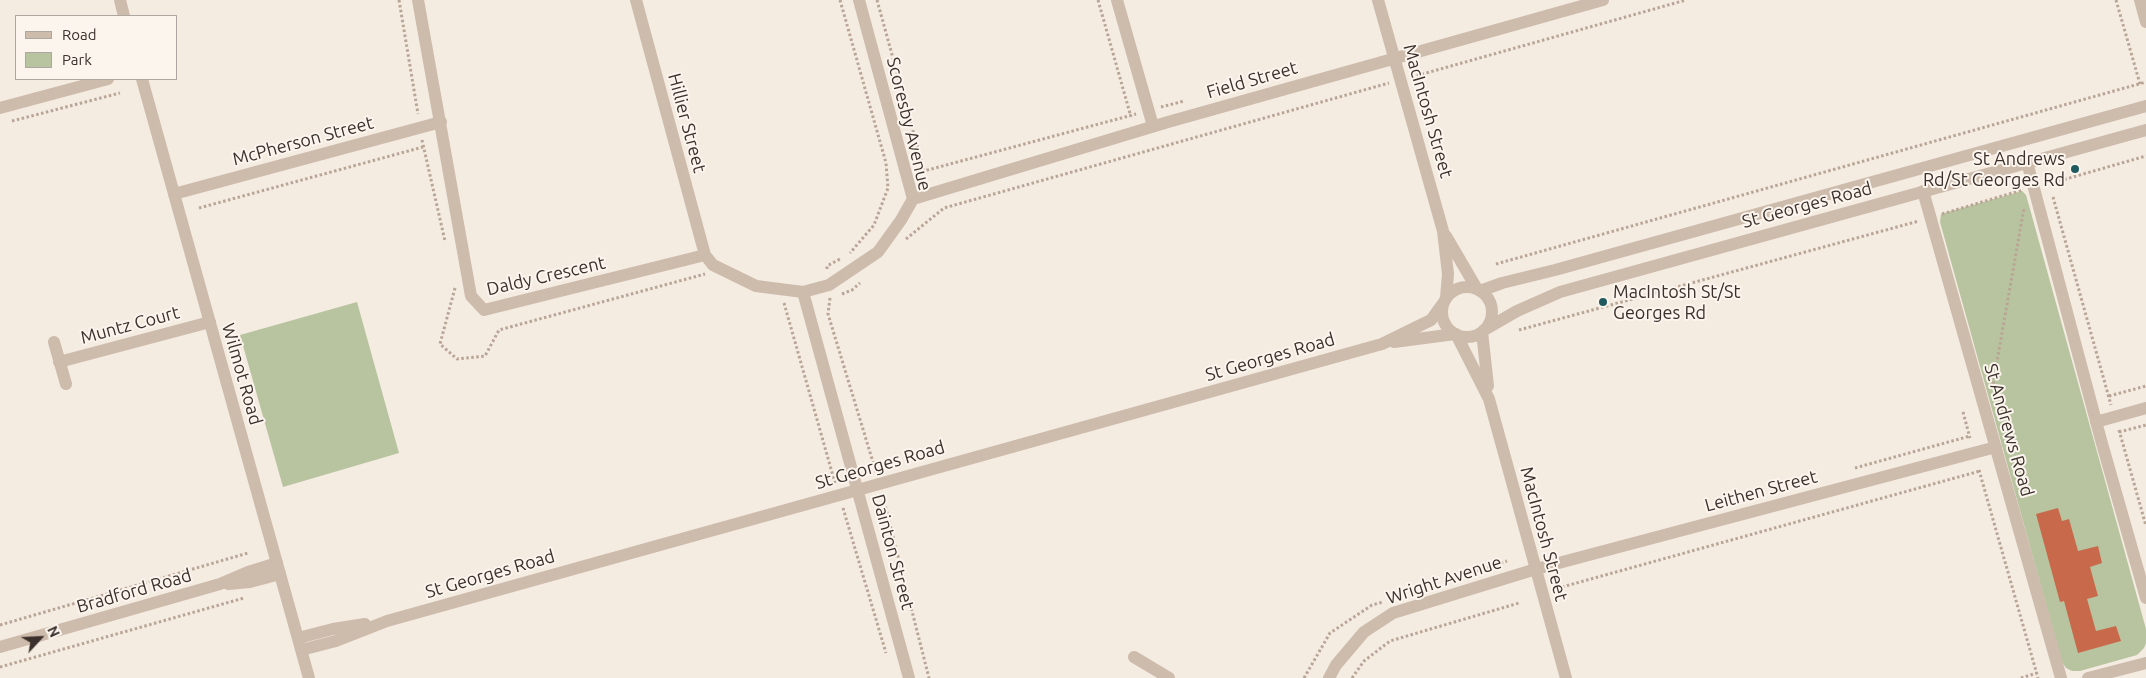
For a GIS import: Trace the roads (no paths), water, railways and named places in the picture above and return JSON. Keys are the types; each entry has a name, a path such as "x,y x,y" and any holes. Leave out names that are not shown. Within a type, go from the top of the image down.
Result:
{"street":[{"path":"120,0 124,15"},
{"name":"Daldy Crescent","path":"418,0 471,296 484,310 705,256"},
{"name":"Hillier Street","path":"636,0 705,256"},
{"name":"Scoresby Avenue","path":"804,296 829,285 878,252 901,220 913,199 859,0"},
{"path":"1117,0 1153,126"},
{"name":"MacIntosh Street","path":"1378,0 1443,232 1448,274 1445,300"},
{"name":"Field Street","path":"913,199 1153,126 1603,0"},
{"path":"2140,0 2146,22"},
{"path":"0,108 104,80"},
{"name":"Wilmot Road","path":"142,80 309,678"},
{"name":"St Georges Road","path":"1479,290 2146,106"},
{"name":"McPherson Street","path":"174,194 441,122"},
{"name":"St Georges Road","path":"1483,331 1517,311 1560,292 2146,130"},
{"path":"2040,135 2046,157"},
{"path":"2026,162 2096,422 2146,598"},
{"name":"St Andrews Road","path":"1917,169 2061,678"},
{"name":"MacIntosh Street","path":"1443,232 1479,290"},
{"path":"1676,236 1682,258"},
{"path":"705,256 713,265 756,286 804,296"},
{"path":"1463,287 1479,290 1486,296 1492,310 1491,317 1483,331 1469,337 1456,334 1449,329 1442,316 1445,300 1457,289 1463,287"},
{"name":"Dainton Street","path":"804,296 910,678"},
{"name":"St Georges Road","path":"1382,344 1431,320 1445,300"},
{"name":"Muntz Court","path":"59,362 210,322"},
{"name":"MacIntosh Street","path":"1483,331 1489,399 1566,678"},
{"name":"MacIntosh Street","path":"1456,334 1489,399"},
{"name":"St Georges Road","path":"300,644 333,629 388,621 1382,344 1456,334"},
{"path":"54,342 66,384"},
{"path":"2096,422 2146,408"},
{"name":"Leithen Street","path":"1536,569 1996,447"},
{"name":"Bradford Road","path":"0,648 220,584 250,582 278,568"},
{"name":"Wright Avenue","path":"1328,678 1336,665 1364,632 1393,613 1536,569"},
{"path":"1134,657 1169,678"},
{"path":"2088,678 2146,663"}],"place":[{"name":"St Andrews Rd/St Georges Rd","path":"2075,169"},
{"name":"MacIntosh St/St Georges Rd","path":"1603,302"}]}
